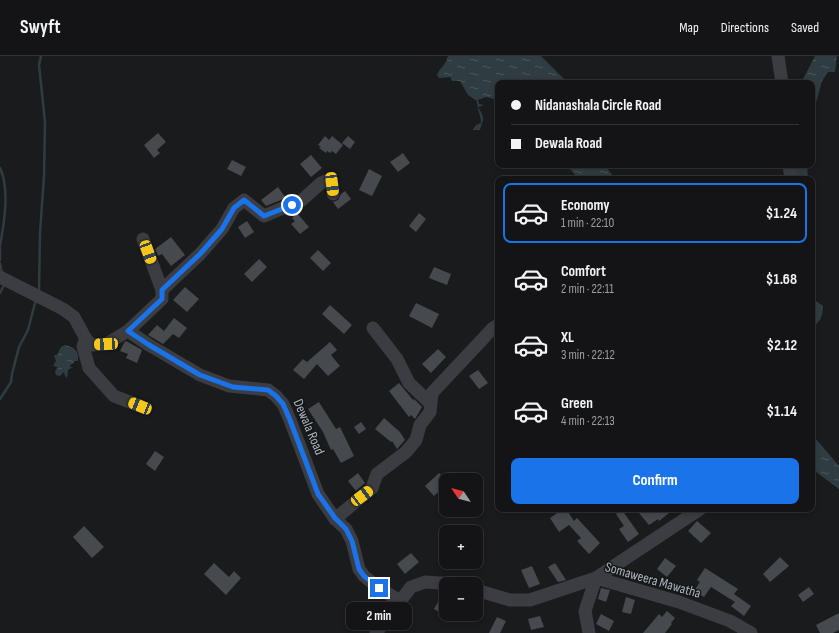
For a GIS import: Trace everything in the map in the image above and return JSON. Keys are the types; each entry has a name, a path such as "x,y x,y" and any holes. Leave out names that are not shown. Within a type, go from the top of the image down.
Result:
{"street":[{"path":"778,56 782,80"},
{"path":"162,290 200,254 222,229 234,208 244,200 264,216 302,200 321,183 328,180 332,184 333,194"},
{"path":"0,277 63,309 74,317 86,339 92,345 106,344 128,331 162,299 162,290 143,239"},
{"path":"373,328 397,359 409,383 430,403"},
{"path":"335,518 372,488 377,474 406,452 416,440 420,425 430,412 432,393 495,328"},
{"name":"Dewala Road","path":"128,331 200,375 233,387 268,390 276,396 283,404 290,420 318,494 335,518 346,529 352,541 359,569 364,576 379,588 400,601"},
{"path":"86,339 83,346 89,368 114,396 140,406"},
{"path":"483,592 510,600 530,600 596,578 695,512"},
{"name":"Somaweera Mawatha","path":"589,633 585,611 596,578 679,602 730,621 751,633"},
{"path":"376,633 411,587 425,582 439,583"}],"water":[{"path":"448,56 541,56 565,80 495,80 495,99 486,97 478,100 479,104 484,105 478,107 477,101 468,95 460,81 452,81 450,77 439,78 437,75"},
{"path":"815,56 837,56 835,72 828,72 822,81 815,106 815,80 803,80"},
{"path":"478,107 482,114 483,121 480,130 473,130 476,125 481,123"},
{"path":"569,168 607,168 613,176 576,176"},
{"path":"794,168 807,168 808,176 796,176"},
{"path":"815,229 816,301 823,306 822,313 815,325"},
{"path":"65,345 76,350 78,354 78,361 74,361 74,363 70,365 70,367 73,367 68,370 67,378 64,372 60,376 56,375 55,371 58,367 53,366 56,361 54,355 57,355 61,347"},
{"path":"815,436 839,466 839,489 815,471"}],"building":[{"path":"158,133 166,142 157,150 160,153 154,158 144,145"},
{"path":"325,136 329,140 332,136 343,145 336,154 332,151 330,153 327,151 326,153 319,148 321,147 318,145"},
{"path":"348,136 355,142 350,149 342,143"},
{"path":"403,153 410,163 398,172 390,162"},
{"path":"311,155 322,168 311,177 300,164"},
{"path":"232,160 246,167 241,176 227,169"},
{"path":"369,169 382,176 372,196 359,190"},
{"path":"278,187 285,197 266,206 261,200"},
{"path":"345,191 351,199 338,209 333,202 338,200 341,194"},
{"path":"297,213 309,227 300,234 291,224 295,221 292,218"},
{"path":"419,213 426,219 416,232 409,226"},
{"path":"247,221 254,232 245,238 238,227"},
{"path":"171,237 185,255 171,266 162,254 158,256 155,249"},
{"path":"318,250 331,263 323,271 310,258"},
{"path":"259,259 267,267 252,282 244,274"},
{"path":"434,267 451,274 447,285 429,278"},
{"path":"185,287 199,299 187,312 173,300"},
{"path":"416,303 439,314 432,328 409,316"},
{"path":"330,305 352,325 344,334 322,314"},
{"path":"174,318 187,328 179,338 173,334 163,344 148,335 157,325 164,331"},
{"path":"126,341 142,350 137,363 126,358 128,354 120,351"},
{"path":"330,342 337,350 331,355 340,366 328,376 317,364 304,379 293,370 303,359 307,362"},
{"path":"438,349 446,357 431,373 422,364"},
{"path":"478,370 488,383 479,389 469,376"},
{"path":"399,383 413,400 414,399 422,407 415,419 411,415 409,417 389,391"},
{"path":"319,402 336,429 340,427 354,456 341,463 333,449 331,450 323,432 308,409"},
{"path":"384,418 400,432 405,440 397,449 392,441 391,442 375,429"},
{"path":"361,422 366,429 359,434 354,427"},
{"path":"155,451 164,457 155,471 146,464"},
{"path":"358,473 365,483 356,491 348,481"},
{"path":"439,473 439,491 434,496 425,486"},
{"path":"559,512 568,512 574,521 577,518 600,543 589,554 577,541 581,538 569,525 559,532 550,518"},
{"path":"623,512 639,534 628,542 619,529 624,526 616,514"},
{"path":"670,512 659,521 658,519 649,525 639,513"},
{"path":"697,521 711,533 701,543 688,531"},
{"path":"84,526 104,547 92,558 73,537"},
{"path":"411,553 419,562 405,574 397,564"},
{"path":"780,557 789,566 770,582 763,574"},
{"path":"665,558 676,566 667,577 657,569"},
{"path":"214,563 229,577 234,571 241,578 226,595 204,574"},
{"path":"555,563 566,580 558,582 548,567"},
{"path":"532,566 540,584 529,588 521,570"},
{"path":"705,568 738,589 734,594 751,606 744,616 731,606 735,602 711,587 704,597 694,591 700,582 697,580"},
{"path":"809,587 814,594 803,602 798,595"},
{"path":"601,588 610,590 606,602 598,599"},
{"path":"626,597 635,600 631,614 622,612"},
{"path":"439,600 439,612 434,609"},
{"path":"361,606 370,615 357,628 348,619"},
{"path":"667,611 675,618 665,633 643,633 659,614 662,617"},
{"path":"839,613 839,630 833,633 820,633 816,625"},
{"path":"601,614 614,621 609,631 596,624"},
{"path":"540,616 544,627 531,630 528,619"},
{"path":"497,617 506,621 500,633 489,633"}],"waterway":[{"path":"39,291 45,122 39,65 41,56"},
{"path":"0,168 5,186 5,207 0,246"},
{"path":"0,247 0,260"},
{"path":"0,263 2,274"},
{"path":"0,293 4,283"},
{"path":"0,399 11,382 19,347 28,330 36,299"}],"route":[{"path":"292,205 270,215 264,216 244,200 234,208 222,229 200,254 162,290 162,299 128,331 200,375 233,387 268,390 279,399 283,404 290,420 318,494 335,518 346,529 352,541 359,569 364,576 379,588"}]}
